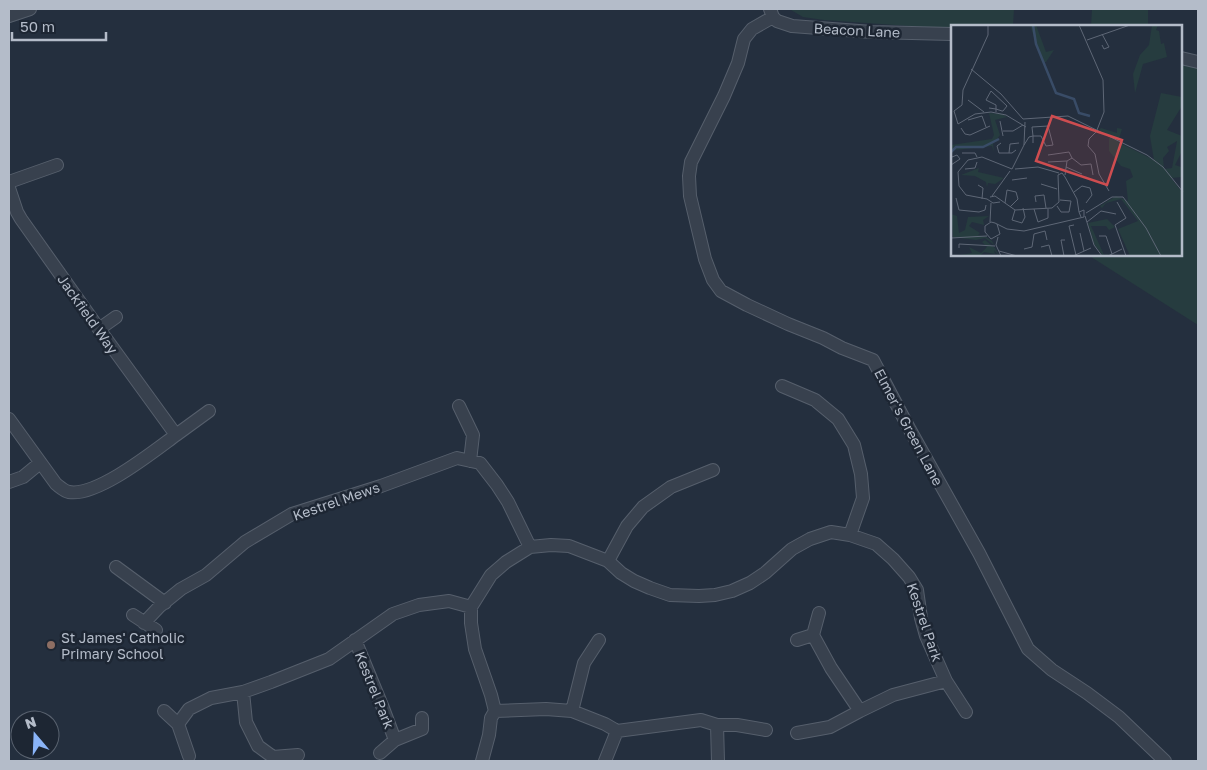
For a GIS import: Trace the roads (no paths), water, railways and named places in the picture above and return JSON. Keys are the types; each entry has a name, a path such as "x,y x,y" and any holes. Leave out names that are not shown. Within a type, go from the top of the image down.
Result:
{"street":[{"path":"9,16 30,9"},
{"name":"Beacon Lane","path":"772,13 777,21 792,26 872,32 951,34"},
{"name":"Elmer's Green Lane","path":"772,13 752,29 744,39 738,63 724,96 691,162 689,176 690,196 705,259 713,280 721,291 747,305 873,360 979,553 1028,649 1052,670 1119,718 1165,761"},
{"path":"1182,58 1198,62"},
{"path":"9,182 57,165"},
{"name":"Jackfield Way","path":"9,188 17,212 98,329 176,435"},
{"path":"98,329 116,317"},
{"path":"782,386 814,400 838,419 854,445 861,474 863,498 850,535"},
{"path":"460,406 473,435 470,461 480,463 497,485 508,502 530,547"},
{"path":"9,419 56,484 70,492 89,490 116,477 209,411"},
{"name":"Kestrel Mews","path":"144,623 181,589 206,576 245,542 292,514 381,486 457,458 470,461"},
{"path":"9,482 23,477 40,463"},
{"path":"608,561 627,526 643,507 671,487 713,470"},
{"name":"Kestrel Park","path":"178,724 189,709 211,698 243,692 329,658 393,614 419,605 449,601 471,607 491,575 506,562 530,547 569,546 608,561 621,574 634,582 670,595 699,596 732,591 750,583 765,573 792,549 810,539 830,532 850,535 876,544 909,577 917,590 926,636 946,681 966,712"},
{"path":"116,567 165,603"},
{"path":"471,607 471,624 475,649 495,711 491,718 482,761"},
{"path":"819,614 813,634 831,668 860,711"},
{"path":"133,615 156,630"},
{"path":"797,640 813,634"},
{"name":"Kestrel Park","path":"355,640 384,708 394,740"},
{"path":"572,711 584,663 600,640"},
{"path":"796,732 830,728 860,711 893,696 946,681"},
{"path":"243,692 246,722 258,746 273,757 298,754"},
{"path":"495,711 546,709 572,711 605,724 617,731 701,720 717,725 737,725 766,730"},
{"path":"164,711 178,724 189,756"},
{"name":"Kestrel Park","path":"380,754 394,740 422,729 422,718"},
{"path":"717,725 718,761"},
{"path":"606,761 617,731"}],"place":[{"name":"St James' Catholic Primary School","path":"51,645"}]}
